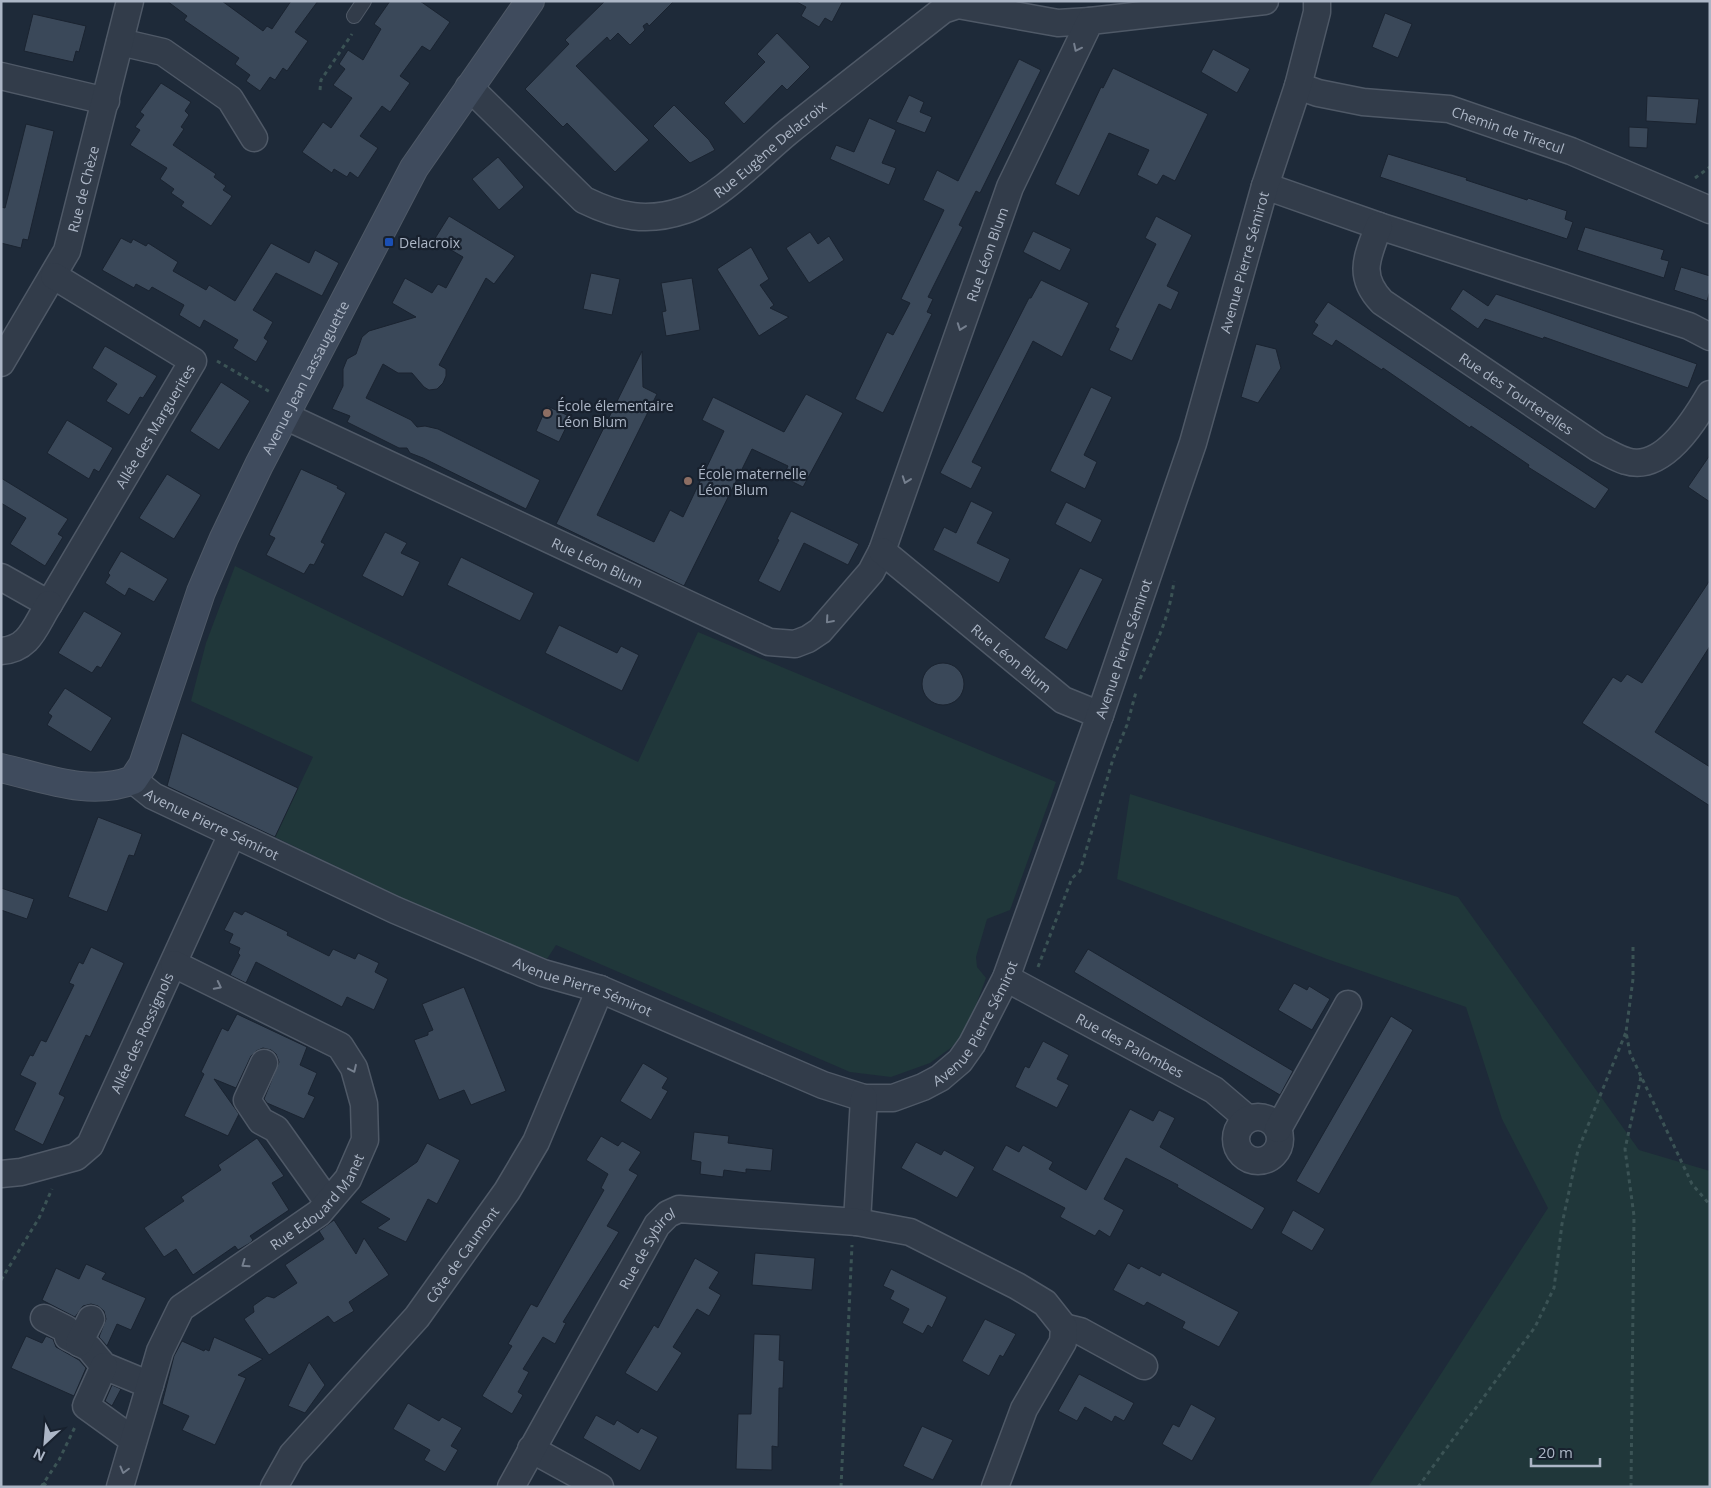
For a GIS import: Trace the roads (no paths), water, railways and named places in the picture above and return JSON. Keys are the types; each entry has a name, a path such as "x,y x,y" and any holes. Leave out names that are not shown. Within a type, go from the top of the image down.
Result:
{"street":[{"name":"Rue de Chèze","path":"1,362 54,276 67,251 130,1"},
{"name":"Avenue Jean Lassauguette","path":"133,780 143,765 201,592 224,538 290,406 414,168 530,1"},
{"path":"1090,21 1152,8 1265,1"},
{"name":"Avenue Pierre Sémirot","path":"1,768 75,786 101,788 133,780 153,796 395,910 543,973 600,989 823,1085 864,1098 893,1098 923,1088 940,1078 960,1061 972,1044 1006,978 1100,715 1193,443 1265,186 1298,86 1317,12 1317,1"},
{"name":"Rue Eugène Delacroix","path":"469,87 584,200 604,210 628,217 656,217 687,209 708,198 789,131 943,10 958,5 993,7 1058,22 1090,21"},
{"name":"Rue Léon Blum","path":"290,406 768,642 795,644 808,639 820,631 871,572 882,551 1010,186 1090,21"},
{"path":"120,42 162,52 230,99 254,138"},
{"path":"1,76 106,101"},
{"name":"Chemin de Tirecul","path":"1298,86 1318,93 1363,102 1449,109 1571,151 1710,210"},
{"path":"1265,186 1379,226 1680,323 1710,337"},
{"name":"Rue des Tourterelles","path":"1379,226 1366,264 1365,278 1373,293 1382,302 1598,448 1627,462 1654,460 1680,438 1710,394"},
{"name":"Allée des Marguerites","path":"1,651 15,650 26,642 193,361 54,276"},
{"name":"Rue Léon Blum","path":"882,551 1063,700 1100,715"},
{"path":"1,577 49,604"},
{"name":"Allée des Rossignols","path":"1,1174 21,1172 76,1157 90,1146 232,834"},
{"name":"Rue Edouard Manet","path":"120,1487 160,1350 181,1308 319,1213 348,1179 365,1140 364,1104 354,1068 340,1046 174,964"},
{"name":"Rue des Palombes","path":"1006,978 1214,1090 1248,1119"},
{"name":"Côte de Caumont","path":"274,1487 292,1455 326,1420 417,1317 507,1191 536,1142 600,989"},
{"path":"1278,1129 1348,1004"},
{"path":"264,1063 247,1100 261,1121 276,1129 328,1202"},
{"path":"855,1222 864,1098"},
{"path":"1260,1117 1271,1121 1278,1129 1280,1143 1275,1155 1259,1162 1248,1160 1239,1153 1235,1141 1239,1126 1248,1119 1260,1117"},
{"name":"Rue de Sybirol","path":"511,1487 531,1448 657,1225 668,1214 679,1209 855,1222 910,1232 1017,1286 1045,1303 1064,1327"},
{"path":"44,1318 66,1329 68,1337 88,1348 104,1366 150,1385"},
{"path":"79,1343 91,1319"},
{"path":"995,1487 1024,1409 1062,1342 1064,1327 1080,1331 1144,1366"},
{"path":"104,1366 86,1406 133,1440"},
{"path":"531,1448 600,1487"}],"lane":[{"path":"354,16 364,1"}],"place":[{"name":"Delacroix","path":"389,242"},
{"name":"École élementaire Léon Blum","path":"547,413"},
{"name":"École maternelle Léon Blum","path":"688,481"}]}
